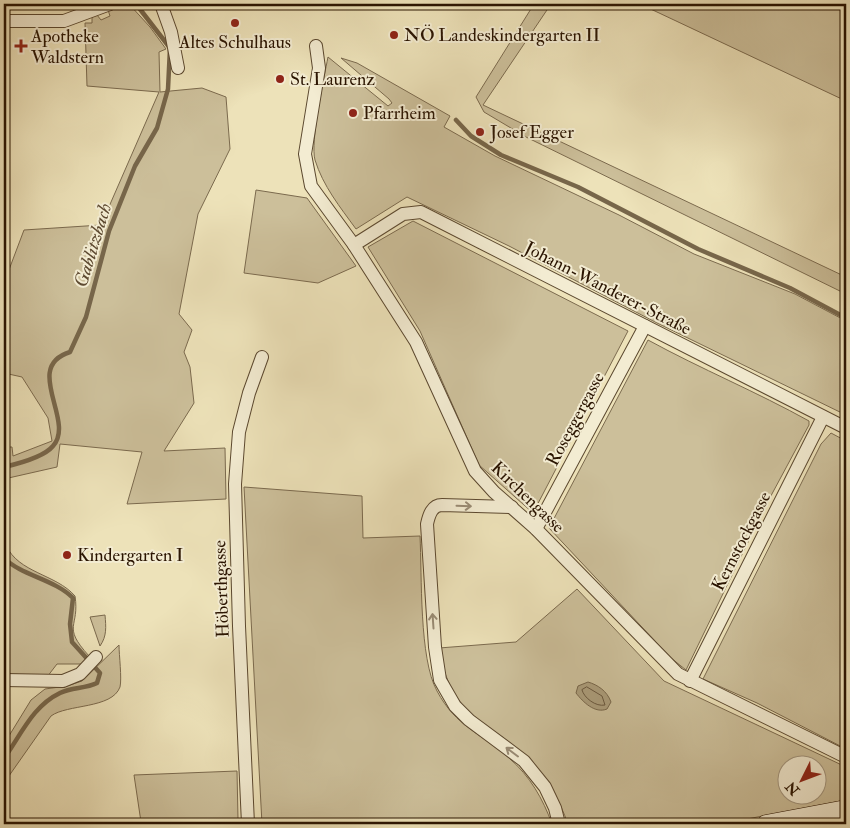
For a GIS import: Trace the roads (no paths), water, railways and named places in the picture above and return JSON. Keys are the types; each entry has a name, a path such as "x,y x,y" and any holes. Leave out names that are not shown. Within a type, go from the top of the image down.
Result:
{"street":[{"path":"161,4 172,32 178,68"},
{"path":"4,21 64,21 108,5"},
{"name":"Kirchengasse","path":"316,46 319,68 304,154 311,186 354,245 416,342 470,462 494,492 536,529 678,674 846,757"},
{"name":"Johann-Wanderer-Straße","path":"354,245 403,214 421,212 846,428"},
{"name":"Roseggergasse","path":"536,529 645,326"},
{"name":"Höberthgasse","path":"248,824 235,484 239,432 249,393 262,357"},
{"name":"Kernstockgasse","path":"690,681 823,417"},
{"path":"512,507 442,504 432,509 427,524 435,647 440,680 455,706 469,720 524,761 545,787 555,808 559,824"},
{"path":"4,680 63,681 80,674 96,657"},
{"path":"766,824 846,809"}],"water":[{"path":"588,682 605,692 611,702 607,709 594,709 576,693 578,686"}],"waterway":[{"name":"Gablitzbach","path":"4,467 30,460 43,454 53,446 58,435 59,423 52,395 50,370 56,359 70,352 86,317 109,231 135,166 157,128 168,89 170,48 136,4"},
{"path":"843,4 846,7"},
{"path":"456,120 471,136 501,155 578,187 698,249 790,288 846,318"},
{"name":"Gablitzbach","path":"4,558 20,569 57,586 73,598 70,624 72,642 100,673 97,683 65,691 42,705 5,757 4,764"}],"place":[{"name":"Altes Schulhaus","path":"235,23"},
{"name":"NÖ Landeskindergarten II","path":"394,35"},
{"name":"Apotheke Waldstern","path":"21,46"},
{"name":"St. Laurenz","path":"280,79"},
{"name":"Pfarrheim","path":"353,113"},
{"name":"Josef Egger","path":"480,132"},
{"name":"Kindergarten I","path":"67,555"}]}
